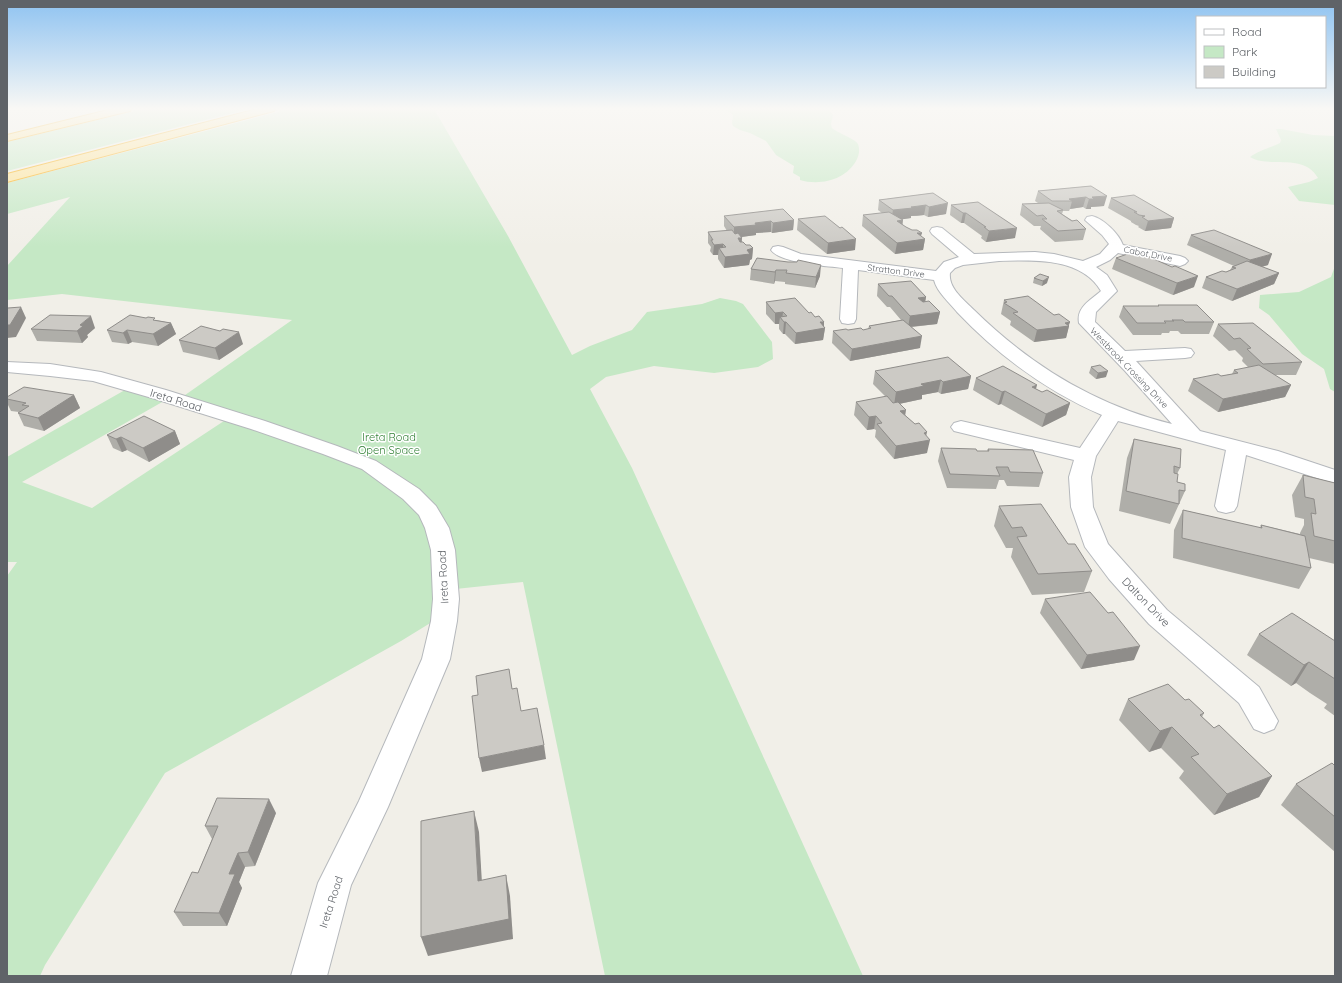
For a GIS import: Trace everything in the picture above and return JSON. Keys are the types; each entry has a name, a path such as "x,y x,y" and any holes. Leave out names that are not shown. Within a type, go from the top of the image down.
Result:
{"highway":[{"path":"7,178 95,155"}],"street":[{"name":"Cabot Drive","path":"1083,267 1105,257 1115,248 1116,244 1113,238 1092,220"},
{"path":"937,231 971,259"},
{"name":"Cabot Drive","path":"1115,248 1180,261"},
{"name":"Stratton Drive","path":"778,250 798,258 941,276"},
{"name":"Westbrook Crossing Drive","path":"1192,435 1120,356 1087,323 1086,315 1090,308 1109,291 1106,284 1083,267 1058,259 1033,256 971,259 946,267 941,276 942,282 948,292 967,312 1016,357 1039,374 1066,390 1113,412 1192,435 1268,454 1335,477"},
{"name":"Stratton Drive","path":"848,319 851,265"},
{"path":"1120,356 1185,353"},
{"name":"Ireta Road","path":"7,367 50,370 94,376 159,394 258,425 369,465 411,494 428,511 436,528 443,550 445,568 446,599 444,621 436,659 375,800 335,883 309,976"},
{"name":"Dalton Drive","path":"1113,412 1086,456 1080,477 1082,507 1097,547 1118,573 1158,617 1249,696 1264,721"},
{"path":"961,427 1086,456"},
{"path":"1226,506 1237,446"}],"green space":[{"path":"7,155 70,155 7,171"},
{"name":"Ireta Road Open Space","path":"114,155 461,155 508,236 572,355 590,346 632,330 647,312 702,304 720,298 743,304 772,342 773,359 758,367 714,373 654,366 606,377 590,389 632,468 863,976 605,976 523,582 446,590 445,614 401,641 165,773 45,965 40,976 7,976 7,576 17,562 7,562 7,457 132,386 171,397 22,482 92,508 230,417 178,400 292,320 62,294 7,300 7,266 70,197 7,214 7,183"},
{"path":"776,155 859,155 847,172 832,180 824,182 808,182 800,180 800,177 793,173 794,166"},
{"path":"1253,155 1335,155 1335,205 1299,201 1288,187 1309,182 1318,178 1312,170 1304,165 1286,162 1267,162 1250,157"},
{"path":"1335,266 1335,392 1330,389 1324,369 1302,354 1269,315 1259,308 1260,295 1299,292 1331,277"}],"building":[{"path":"1091,186 1107,196 1092,197 1094,199 1089,199 1086,197 1069,199 1072,201 1052,201 1038,191"},
{"path":"933,193 948,203 929,207 926,205 893,210 879,200"},
{"path":"1134,195 1174,218 1148,221 1142,217 1145,216 1139,215 1134,212 1137,212 1111,198"},
{"path":"978,202 1017,228 989,231 984,227 986,227 966,213 963,213 951,205"},
{"path":"1049,203 1063,210 1057,211 1072,221 1077,220 1086,229 1058,231 1042,219 1047,219 1043,215 1037,216 1022,204"},
{"path":"783,209 794,220 773,223 771,221 755,223 756,225 734,227 724,216"},
{"path":"889,212 903,220 897,221 906,227 922,233 917,233 925,239 897,243 863,215"},
{"path":"825,216 840,228 842,227 856,239 828,243 798,219"},
{"path":"732,230 735,234 738,233 742,238 738,238 740,242 750,245 753,248 747,250 750,254 725,257 719,248 726,247 723,244 714,245 708,232"},
{"path":"1214,230 1272,254 1250,260 1191,235"},
{"path":"1136,251 1172,267 1175,266 1198,276 1177,283 1116,258"},
{"path":"757,258 788,262 797,262 798,260 821,265 816,277 786,273 787,270 776,270 775,272 751,269"},
{"path":"1247,261 1279,273 1237,289 1206,277 1222,271 1226,272 1236,268 1232,267"},
{"path":"1040,274 1049,277 1043,281 1034,278"},
{"path":"911,281 926,297 918,298 923,302 929,301 940,312 910,316 892,296 889,296 878,284"},
{"path":"1028,296 1054,315 1059,314 1070,322 1065,323 1069,326 1037,330 1013,313 1018,312 1004,303 1007,302 1004,300"},
{"path":"795,298 809,313 811,312 815,317 819,316 824,322 820,322 825,328 796,333 780,317 787,316 783,312 775,313 766,302"},
{"path":"1158,305 1197,305 1214,322 1185,322 1183,320 1172,320 1174,321 1164,321 1166,323 1137,323 1123,306 1159,306"},
{"path":"21,307 10,325 7,325 7,309"},
{"path":"50,315 91,316 80,325 83,326 77,331 31,329"},
{"path":"130,315 155,318 153,320 171,323 153,334 127,330 123,333 107,330"},
{"path":"903,320 922,336 852,349 833,331 861,328 863,330 871,328 869,326"},
{"path":"1253,323 1302,362 1263,364 1247,349 1251,348 1240,338 1234,339 1218,324"},
{"path":"201,326 220,331 223,329 239,332 215,348 179,340"},
{"path":"948,357 971,376 943,382 941,380 921,384 924,386 896,392 875,371"},
{"path":"1100,365 1108,371 1098,373 1091,367"},
{"path":"1259,365 1291,385 1223,399 1193,379 1218,374 1221,376 1238,373 1234,370"},
{"path":"1003,366 1037,385 1032,387 1042,392 1047,390 1070,403 1046,414 1005,391 1002,392 976,378"},
{"path":"24,387 74,395 38,418 18,413 29,406 22,405 26,403 7,399 7,397"},
{"path":"887,396 893,403 898,402 906,410 900,411 915,424 919,423 927,432 924,433 930,440 896,446 877,424 882,423 876,416 869,417 856,402"},
{"path":"144,416 175,431 143,448 121,437 116,439 107,435"},
{"path":"1134,439 1181,449 1180,468 1174,466 1174,473 1178,474 1177,482 1185,484 1185,491 1179,490 1179,504 1126,491"},
{"path":"941,448 976,449 977,451 989,451 988,449 1033,450 1043,473 1010,472 1008,467 996,467 1000,476 950,474"},
{"path":"1303,475 1335,483 1335,541 1314,536 1311,513 1316,514 1314,499 1305,497"},
{"path":"1041,504 1068,544 1075,544 1092,571 1038,574 1017,537 1027,536 1022,527 1012,528 999,506"},
{"path":"1183,510 1262,528 1261,525 1305,536 1311,568 1182,538"},
{"path":"1090,592 1108,613 1113,612 1140,646 1087,655 1045,599"},
{"path":"1292,613 1335,641 1335,679 1309,662 1304,665 1259,634"},
{"path":"509,669 512,689 517,688 521,711 537,708 544,745 479,758 472,696 478,695 476,676"},
{"path":"1168,684 1185,700 1189,699 1204,713 1200,715 1214,728 1219,725 1272,776 1227,794 1191,757 1199,754 1172,727 1160,731 1128,699"},
{"path":"1332,763 1335,766 1335,817 1296,784"},
{"path":"217,798 269,799 248,852 238,853 229,874 235,874 219,913 174,912 192,872 198,873 218,826 205,826"},
{"path":"474,811 478,881 506,875 509,919 421,937 421,821"}]}
